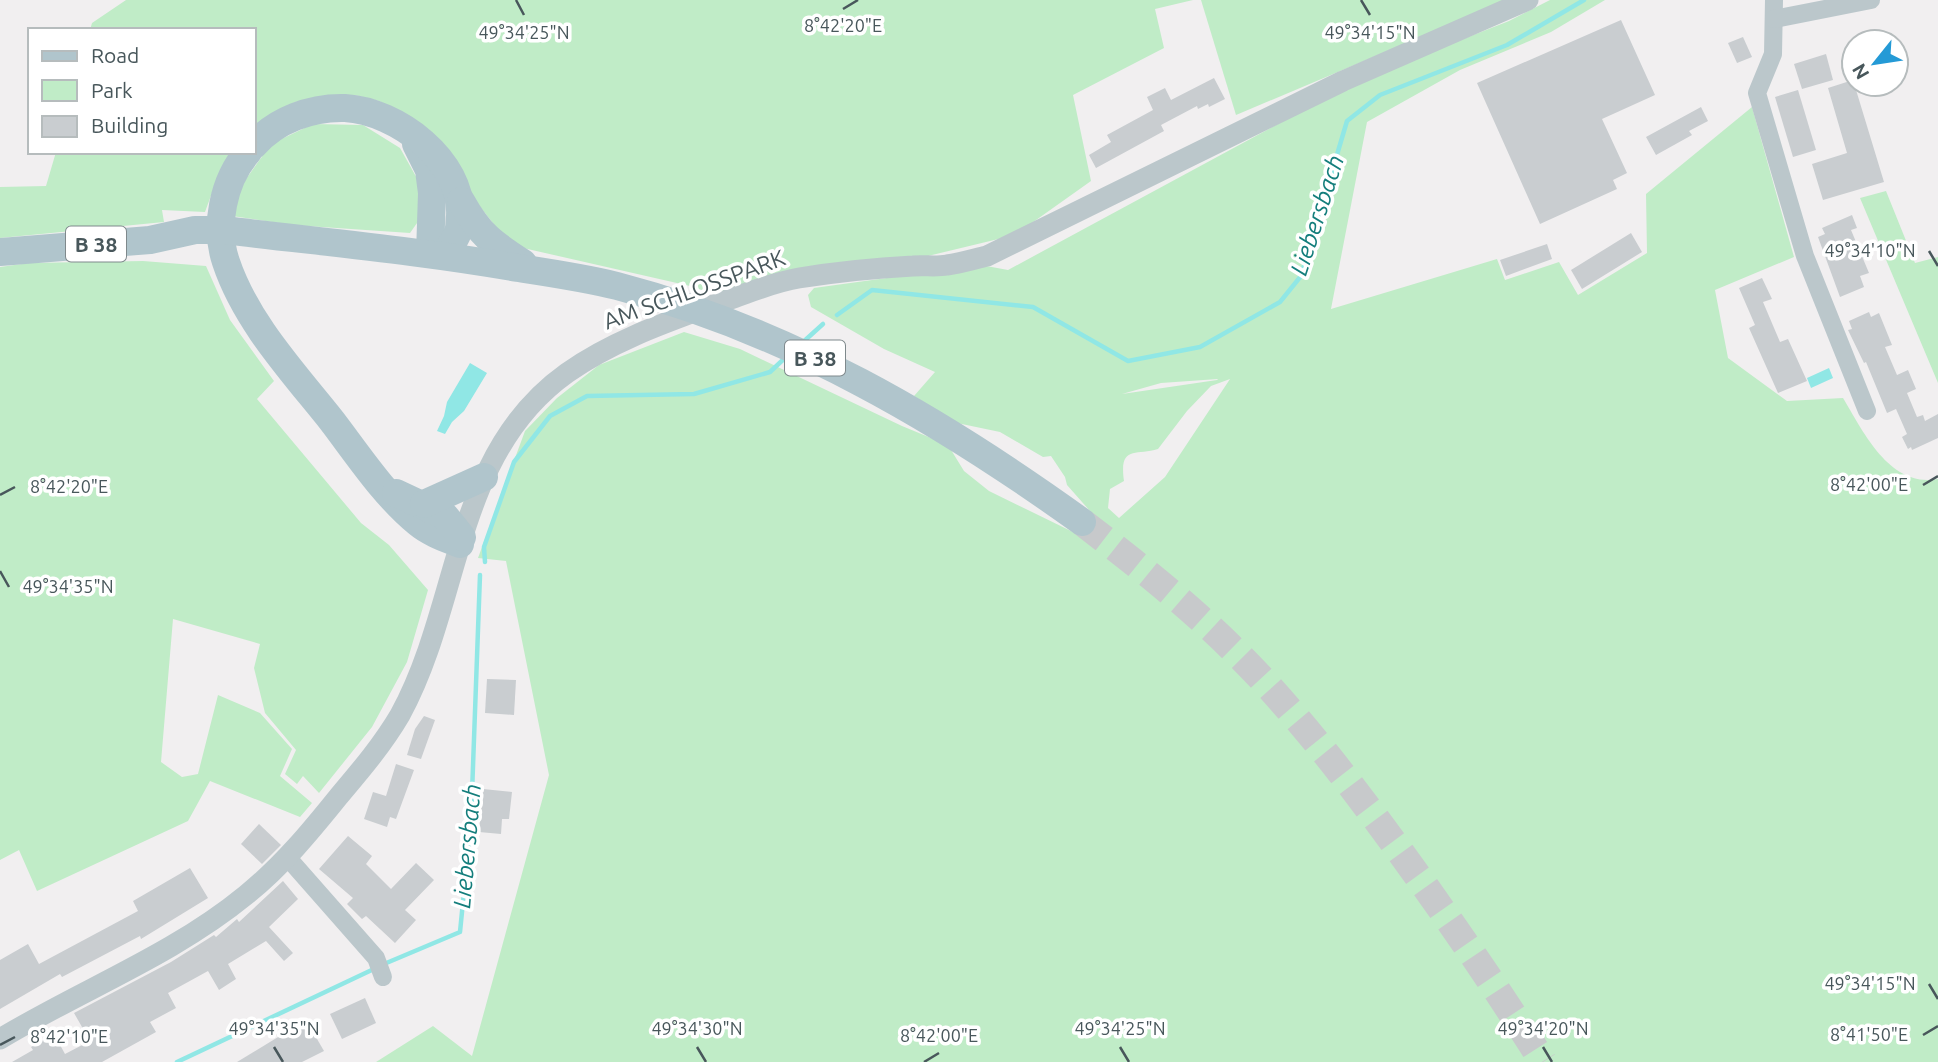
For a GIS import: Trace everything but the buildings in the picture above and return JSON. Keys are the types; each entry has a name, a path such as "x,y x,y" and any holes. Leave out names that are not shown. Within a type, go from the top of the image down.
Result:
{"main road":[{"path":"256,143 286,121 304,113 324,109 347,108 391,121 434,152 451,175 460,201 489,241 534,270"},
{"path":"410,134 429,170 437,254"},
{"path":"246,154 227,188 220,221 225,260 240,296 261,330 380,482 419,524 432,533 461,541"},
{"path":"437,254 459,230 460,201"},
{"name":"B 38","path":"12,251 150,240 195,230 224,230 437,254 615,286 759,334 811,356 920,414 1026,482 1082,522"},
{"path":"424,504 484,477"},
{"path":"380,482 400,495 445,516 461,541"}],"street":[{"name":"AM SCHLOSSPARK","path":"0,1039 183,939 245,897 288,858 312,830 376,751 400,716 425,661 461,541 484,477 497,450 536,399 566,374 602,351 692,313 777,282 902,267 945,266 987,256 1343,81 1528,0"},
{"path":"1774,0 1773,54 1757,93 1805,256 1867,411"},
{"path":"1774,19 1871,0"},
{"path":"288,858 376,958 383,978"}],"green space":[{"path":"126,0 1193,0 1155,9 1164,48 1073,95 1091,181 1015,235 737,302 690,286 510,245 410,117 379,101 355,95 295,102 256,126 256,28 91,28 92,23"},
{"path":"1201,0 1508,0 1236,115"},
{"path":"1550,0 1605,0 1551,32 1460,70 1367,122 1331,309 1497,259 1505,280 1559,262 1578,295 1647,253 1646,194 1752,107 1794,257 1715,290 1728,358 1787,401 1843,398 1860,427 1892,467 1921,480 1938,479 1938,1062 376,1062 433,1026 472,1056 549,775 506,561 478,558 525,431 557,398 599,365 684,332 740,349 948,445 964,471 989,491 1073,532 1090,511 1067,485 1065,477 1051,456 1043,457 1000,432 957,423 914,396 935,372 884,349 811,307 808,295 814,288 981,265 1008,270 1326,98 1407,61 1509,21","holes":["1230,379 1165,477 1119,518 1108,508 1110,489 1124,481 1126,457 1158,449 1187,411 1211,386","1217,380 1122,394 1161,383"]},
{"path":"313,124 363,125 400,148 423,189 422,216 410,233 292,225 232,216 241,186 271,144"},
{"path":"55,154 232,154 221,168 205,212 162,210 164,222 0,238 0,187 46,186"},
{"path":"1886,191 1915,263 1938,257 1938,383 1860,198"},
{"path":"143,261 206,266 230,320 274,381 257,399 361,523 389,545 428,590 407,662 372,727 319,793 303,776 297,784 285,774 296,750 265,713 254,668 260,644 173,619 161,762 182,777 198,774 218,695 260,713 292,749 280,776 312,803 300,817 210,781 188,821 37,891 19,850 0,860 0,267 29,263"}],"water":[{"path":"470,363 487,373 464,411 452,422 445,434 437,431 447,402"},
{"path":"1829,368 1833,378 1811,388 1807,378"}],"waterway":[{"name":"Liebersbach","path":"837,315 872,290 1033,307 1128,361 1200,347 1280,302 1301,276 1347,121 1380,95 1507,45 1584,0"},
{"name":"Liebersbach","path":"802,343 823,324"},
{"name":"Liebersbach","path":"485,562 484,547 514,462 550,416 587,396 694,394 770,372 787,356"},
{"name":"Liebersbach","path":"384,964 460,932 471,821 480,575"},
{"name":"Liebersbach","path":"177,1062 376,968"}],"tunnel":[{"path":"1082,522 1152,577 1219,636 1304,727 1422,882 1543,1062"}]}
